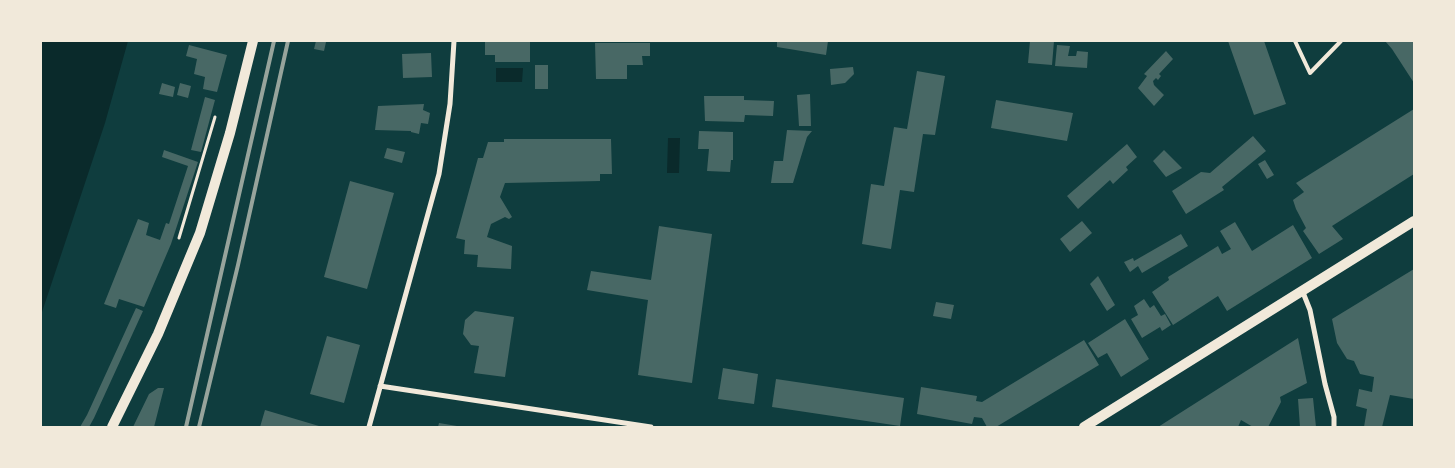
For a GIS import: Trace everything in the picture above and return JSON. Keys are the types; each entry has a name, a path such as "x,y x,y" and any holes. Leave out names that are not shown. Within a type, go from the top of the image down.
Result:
{"main road":[{"path":"112,427 158,334 200,233 230,133 253,41"},
{"path":"1084,427 1302,289 1414,221"}],"street":[{"path":"368,427 439,174 450,104 454,41"},
{"path":"1302,289 1310,310 1325,384 1334,417 1334,427"},
{"path":"380,386 651,427"}],"lane":[{"path":"1295,41 1310,73 1341,41"}],"path":[{"path":"176,245 218,110"}],"water":[{"path":"41,41 128,41 105,123 41,315"},
{"path":"496,68 523,68 522,82 496,82"},
{"path":"668,138 680,138 679,173 667,173"}],"building":[{"path":"316,41 326,42 324,51 314,49"},
{"path":"485,41 530,41 530,62 495,62 495,55 485,55"},
{"path":"777,41 828,41 826,55 777,47"},
{"path":"1030,41 1054,41 1052,65 1028,63"},
{"path":"1228,41 1264,41 1286,104 1254,115"},
{"path":"1385,41 1414,41 1414,83 1392,49"},
{"path":"595,43 650,43 650,56 642,56 643,65 627,65 627,79 596,79"},
{"path":"189,45 227,55 217,92 203,89 205,77 194,74 197,59 186,56"},
{"path":"1057,45 1070,46 1068,56 1076,56 1077,51 1088,52 1087,68 1055,66"},
{"path":"1166,51 1173,59 1159,74 1161,76 1158,80 1156,78 1153,81 1154,85 1164,95 1154,106 1138,88 1147,76 1144,74"},
{"path":"431,53 432,77 403,78 402,54"},
{"path":"535,65 548,65 548,89 535,89"},
{"path":"853,67 854,74 845,83 831,85 830,69"},
{"path":"917,71 945,76 935,135 923,134 914,192 900,190 891,249 862,244 871,184 884,186 894,127 907,129"},
{"path":"162,83 175,87 173,97 159,94"},
{"path":"180,83 191,86 188,98 177,95"},
{"path":"810,94 811,126 799,126 797,95"},
{"path":"704,96 744,96 744,100 774,101 773,116 745,115 744,122 705,121"},
{"path":"205,97 215,100 201,152 191,150"},
{"path":"996,100 1073,113 1067,141 991,128"},
{"path":"424,104 423,110 430,113 428,124 421,123 419,134 411,131 375,130 378,106"},
{"path":"1414,109 1414,174 1332,226 1343,239 1319,254 1303,231 1306,228 1293,200 1304,192 1296,183"},
{"path":"787,130 812,131 807,137 793,183 771,183 774,161 783,161"},
{"path":"699,131 733,132 733,160 731,160 730,172 707,171 709,149 698,149"},
{"path":"1253,136 1266,151 1222,187 1224,190 1186,214 1172,191 1201,172 1210,173"},
{"path":"504,139 611,139 612,174 600,174 600,181 505,183 500,197 512,217 509,219 505,217 491,224 487,237 512,246 511,269 477,267 478,255 464,254 465,240 456,238 478,158 483,158 488,142 504,142"},
{"path":"1127,144 1137,157 1126,167 1128,170 1113,184 1110,180 1078,209 1067,196"},
{"path":"387,148 405,152 402,163 384,158"},
{"path":"164,150 198,162 171,244 144,307 119,299 116,308 104,304 138,219 149,223 146,235 160,240 166,223 169,224 188,166 162,157"},
{"path":"1164,150 1182,168 1166,177 1153,161"},
{"path":"1265,160 1274,175 1267,179 1258,164"},
{"path":"350,181 394,193 367,289 324,277"},
{"path":"1082,221 1092,233 1070,252 1060,239"},
{"path":"1235,222 1252,251 1293,225 1312,258 1227,311 1218,296 1173,325 1152,292 1169,280 1168,277 1218,246 1222,254 1231,249 1220,231"},
{"path":"659,226 712,234 692,383 638,375 648,300 587,290 591,271 651,280"},
{"path":"1181,234 1188,246 1142,273 1138,266 1130,272 1124,262 1133,258 1134,261"},
{"path":"1414,269 1414,399 1390,395 1382,427 1364,427 1367,409 1356,406 1359,389 1372,392 1374,377 1360,374 1354,361 1347,359 1337,343 1332,319"},
{"path":"1098,276 1115,305 1107,311 1090,284"},
{"path":"1144,299 1150,308 1154,305 1161,316 1165,314 1171,325 1162,331 1160,327 1142,338 1131,319 1138,315 1134,306"},
{"path":"936,302 954,305 951,319 933,316"},
{"path":"136,308 143,311 94,418 89,427 80,427 87,415"},
{"path":"475,311 514,317 505,377 474,373 479,346 471,345 463,334 465,320"},
{"path":"1125,319 1149,359 1121,377 1107,353 1098,358 1088,343"},
{"path":"327,336 360,345 344,403 310,394"},
{"path":"1298,338 1307,383 1280,397 1281,402 1268,427 1253,427 1241,420 1238,427 1158,427"},
{"path":"1084,340 1099,365 996,427 987,427 982,418 974,417 972,424 917,414 921,387 977,396 976,401 982,402"},
{"path":"723,368 758,374 754,404 718,399"},
{"path":"776,379 904,398 900,426 772,407"},
{"path":"158,388 164,388 154,427 133,427 149,394"},
{"path":"1313,398 1316,427 1300,427 1298,399"},
{"path":"265,410 319,426 319,427 260,427"},
{"path":"439,423 457,426 457,427 438,427"}],"railway":[{"path":"186,427 274,41"},
{"path":"199,427 238,265 288,41"}]}
